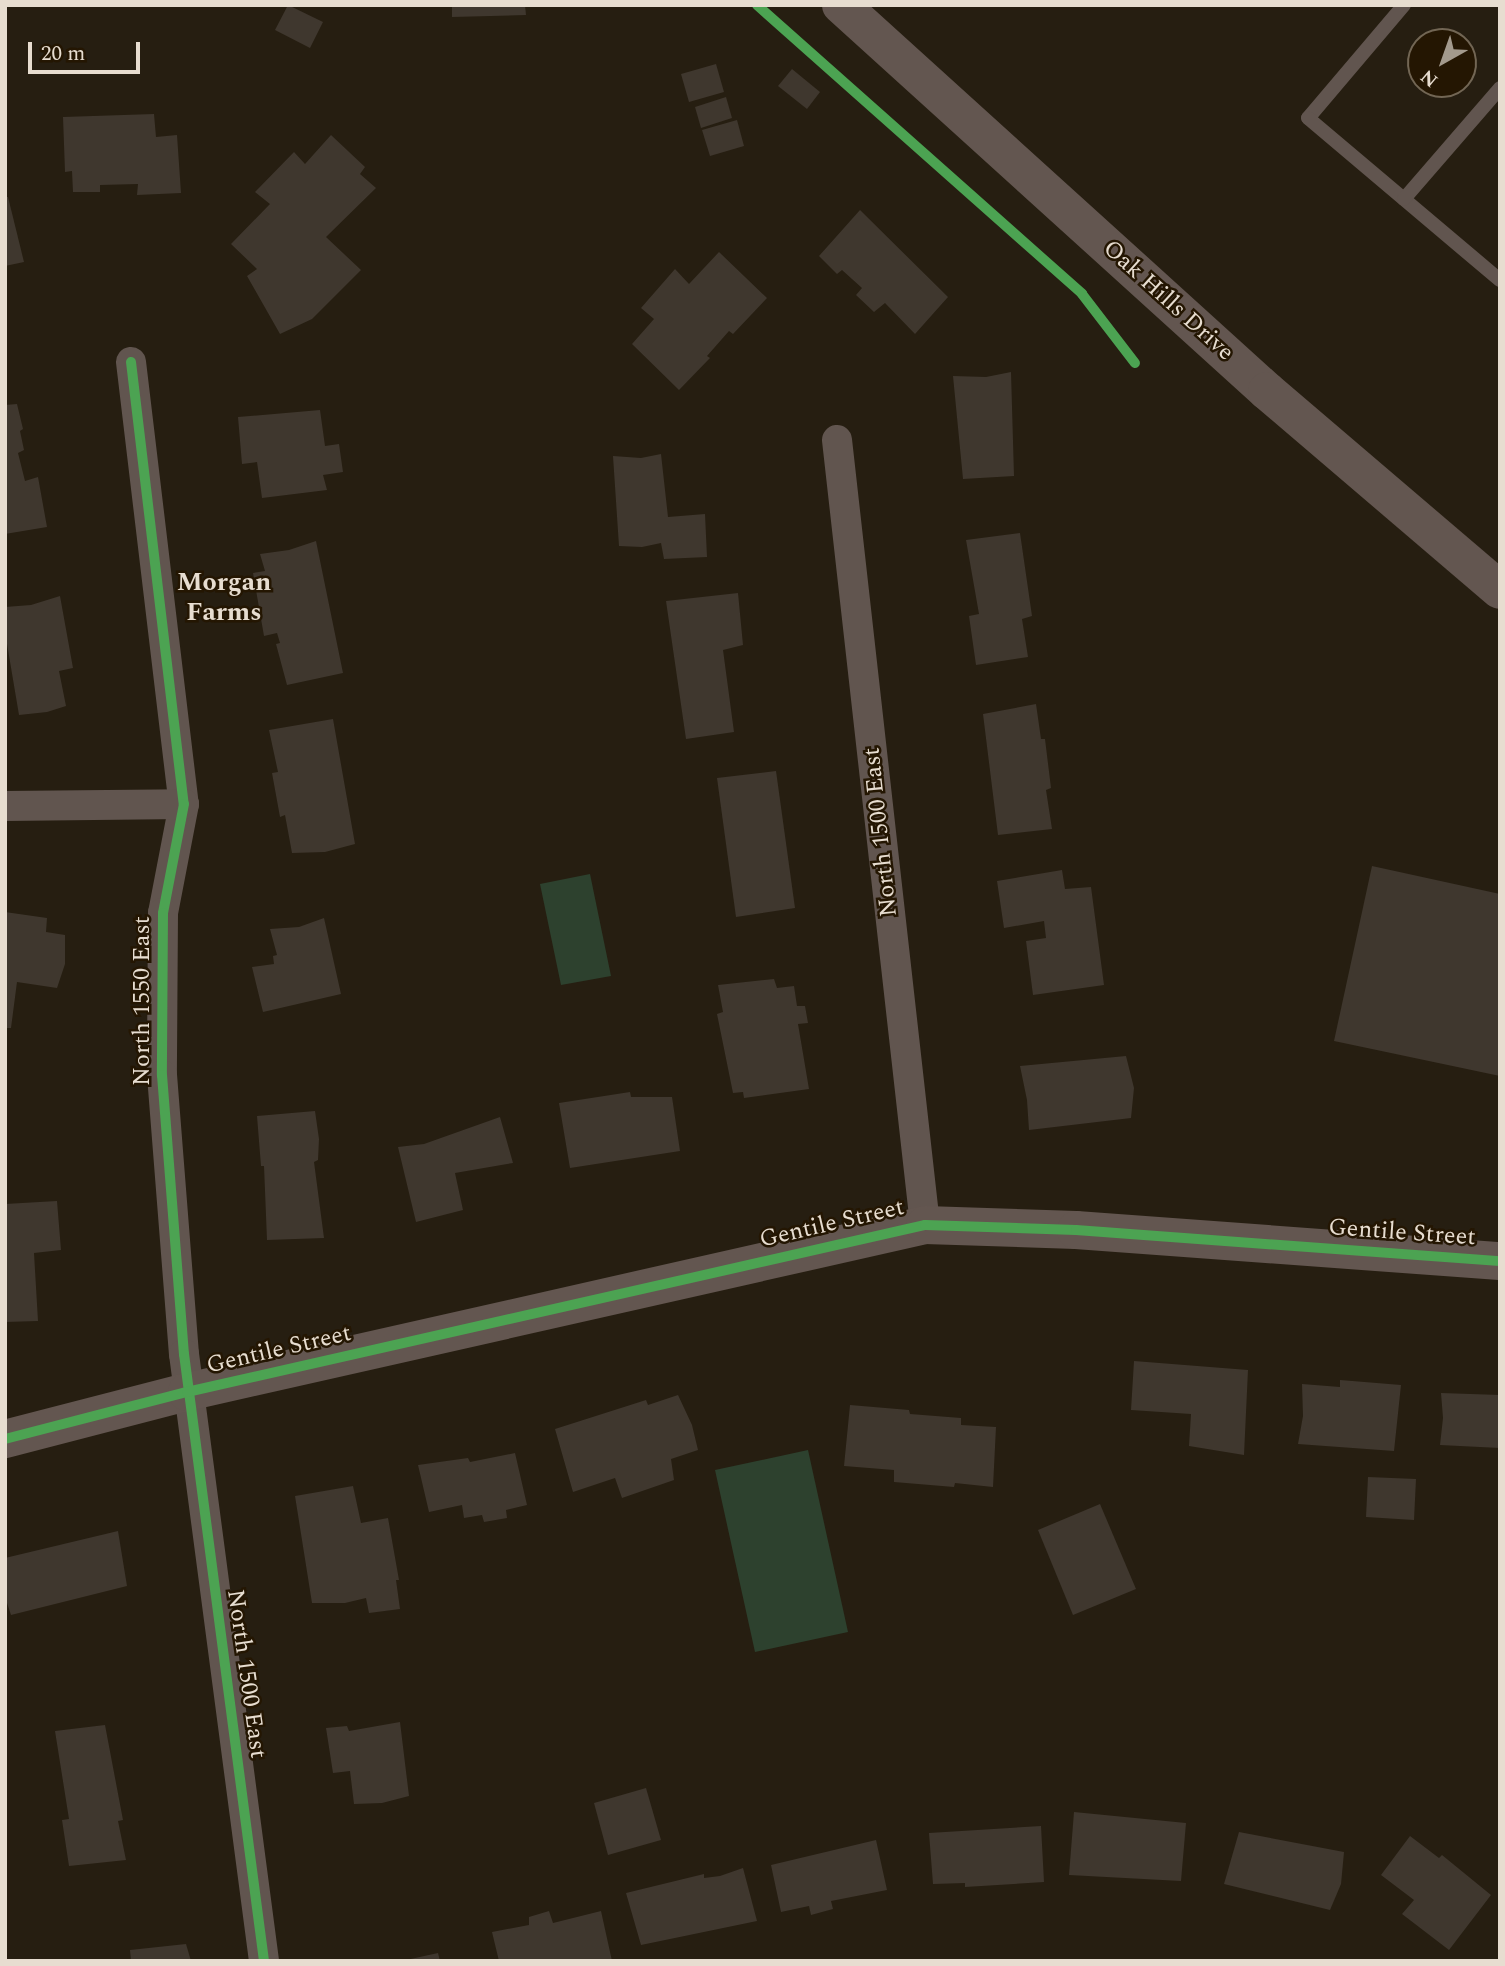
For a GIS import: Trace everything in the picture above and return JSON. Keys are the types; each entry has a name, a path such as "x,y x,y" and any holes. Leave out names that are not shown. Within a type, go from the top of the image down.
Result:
{"street":[{"name":"Oak Hills Drive","path":"841,5 1267,391 1500,590"},
{"name":"North 1550 East","path":"131,362 184,804 163,914 162,1075 187,1392"},
{"name":"North 1500 East","path":"836,440 925,1225"},
{"path":"5,806 184,804"},
{"name":"Gentile Street","path":"5,1439 187,1392 925,1225 1076,1230 1500,1261"},
{"name":"North 1500 East","path":"187,1392 264,1961"}],"lane":[{"path":"1404,5 1308,118 1500,280"},
{"path":"1404,199 1500,88"}],"green space":[{"path":"590,874 611,976 561,985 540,884"},
{"path":"808,1450 848,1632 755,1652 715,1470"}],"building":[{"path":"288,5 323,22 310,48 275,30"},
{"path":"452,5 525,5 526,15 452,17"},
{"path":"716,64 724,92 689,102 681,74"},
{"path":"792,69 820,92 807,109 778,86"},
{"path":"726,97 732,118 701,128 695,107"},
{"path":"154,114 156,137 177,135 181,193 137,195 138,184 100,185 100,192 73,192 72,171 65,172 63,117"},
{"path":"737,120 744,146 710,156 702,130"},
{"path":"331,135 365,167 360,174 376,188 326,237 361,270 312,319 280,334 247,276 257,269 231,244 270,204 255,192 294,152 305,164"},
{"path":"5,197 8,197 24,262 5,266"},
{"path":"860,210 948,297 915,334 885,303 874,312 856,295 862,288 842,270 837,274 819,256"},
{"path":"719,252 767,298 733,334 729,331 707,356 710,358 679,390 632,344 654,319 641,308 675,269 689,284"},
{"path":"1011,372 1014,476 963,479 953,376 986,377"},
{"path":"17,404 23,429 20,431 24,450 18,453 25,481 38,477 47,527 5,534 5,405"},
{"path":"320,410 325,446 339,444 343,472 323,475 327,490 262,498 257,462 242,464 238,417"},
{"path":"661,454 668,517 705,514 707,557 664,559 661,543 642,547 619,546 613,456 641,458"},
{"path":"1020,533 1032,616 1022,619 1028,657 976,665 969,616 979,614 966,540"},
{"path":"316,541 343,673 287,685 276,644 280,643 277,633 264,636 253,573 265,571 260,554 289,550"},
{"path":"738,593 743,645 723,650 734,732 686,739 666,601"},
{"path":"60,596 73,668 59,671 66,706 47,712 19,715 5,632 5,607 31,605"},
{"path":"1036,704 1041,739 1045,739 1051,788 1046,790 1052,829 998,835 983,714"},
{"path":"333,719 355,844 325,852 292,853 285,815 280,817 272,773 278,772 269,730"},
{"path":"776,771 795,908 736,917 717,778"},
{"path":"1372,866 1500,894 1500,1076 1334,1041"},
{"path":"1062,870 1065,889 1091,887 1104,985 1033,995 1026,941 1046,938 1044,921 1004,928 997,881"},
{"path":"5,912 47,918 46,932 65,935 65,964 57,988 17,982 11,1028 5,1028"},
{"path":"324,918 341,994 263,1012 252,967 274,964 273,956 277,955 270,929 299,927"},
{"path":"774,979 777,988 794,986 797,1006 805,1006 808,1023 798,1024 809,1089 744,1098 743,1092 733,1093 717,1014 723,1012 718,985"},
{"path":"1126,1056 1134,1088 1131,1118 1029,1130 1027,1100 1020,1066"},
{"path":"630,1092 631,1097 672,1097 680,1151 570,1168 559,1103"},
{"path":"315,1111 319,1139 318,1160 314,1162 324,1238 267,1240 264,1166 261,1166 257,1116"},
{"path":"500,1117 513,1163 455,1173 463,1210 416,1222 398,1147 424,1144"},
{"path":"57,1201 61,1250 34,1253 38,1321 5,1322 5,1204"},
{"path":"1134,1361 1248,1370 1244,1455 1189,1446 1191,1414 1131,1410"},
{"path":"1340,1380 1401,1385 1394,1451 1298,1444 1303,1416 1302,1384 1340,1387"},
{"path":"1441,1393 1500,1395 1500,1448 1440,1445 1443,1418"},
{"path":"678,1395 692,1425 698,1450 671,1459 674,1480 622,1498 615,1478 573,1492 555,1429 646,1400 648,1405"},
{"path":"850,1405 909,1410 910,1414 961,1418 961,1425 996,1427 993,1487 894,1482 894,1470 844,1466"},
{"path":"515,1453 527,1505 506,1510 507,1518 484,1522 482,1515 464,1518 462,1505 429,1512 418,1465 468,1458 470,1462"},
{"path":"1368,1477 1416,1479 1414,1520 1366,1517"},
{"path":"353,1486 361,1523 388,1518 399,1580 396,1580 400,1609 369,1613 366,1598 345,1603 312,1603 295,1496"},
{"path":"1100,1504 1136,1589 1073,1615 1038,1530"},
{"path":"118,1531 127,1586 11,1615 5,1597 5,1558"},
{"path":"400,1722 409,1796 382,1803 354,1804 350,1771 333,1773 326,1728 347,1726 349,1731"},
{"path":"105,1725 123,1820 118,1821 126,1860 69,1866 62,1820 69,1819 55,1731"},
{"path":"646,1788 661,1840 608,1855 594,1803"},
{"path":"1074,1812 1186,1823 1181,1881 1069,1875"},
{"path":"1041,1826 1044,1882 965,1887 965,1883 933,1884 929,1833"},
{"path":"1239,1832 1344,1852 1341,1884 1330,1910 1224,1884"},
{"path":"1410,1836 1439,1858 1442,1855 1491,1895 1449,1950 1402,1914 1414,1900 1381,1875"},
{"path":"876,1840 887,1890 831,1901 833,1909 811,1915 809,1906 781,1912 771,1865"},
{"path":"743,1868 757,1921 641,1945 626,1893 704,1874 704,1878 720,1876"},
{"path":"549,1911 553,1923 601,1911 612,1961 499,1961 492,1932 529,1925 529,1917"},
{"path":"186,1944 191,1961 131,1961 130,1950"},
{"path":"438,1953 440,1961 406,1960"}],"cycle path":[{"path":"757,5 1082,294 1135,363"},
{"path":"131,362 184,804 163,913 162,1075 184,1354 264,1961"},
{"path":"5,1439 187,1392 925,1225 1076,1230 1500,1261"}],"district":[{"name":"Morgan Farms","path":"224,598"}]}
